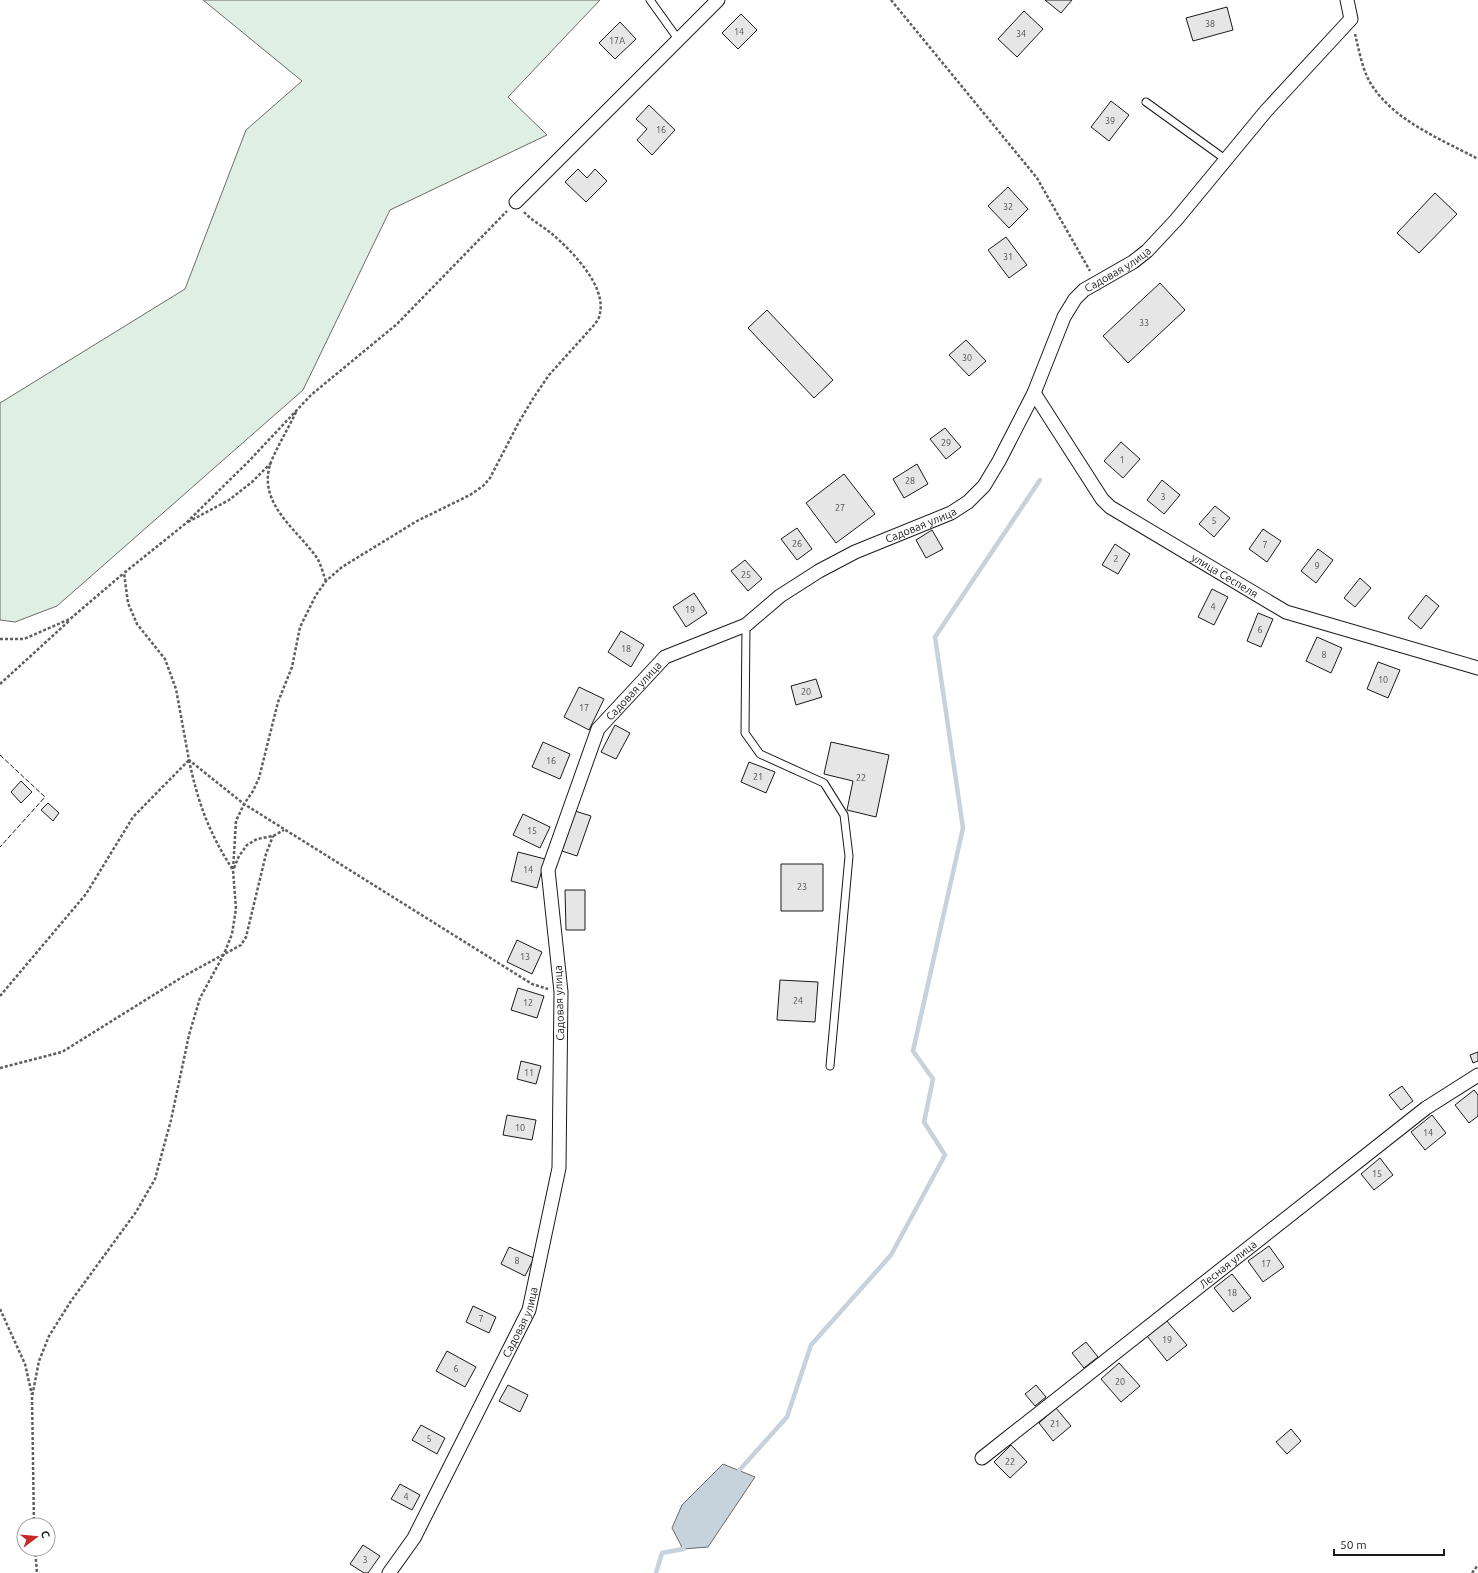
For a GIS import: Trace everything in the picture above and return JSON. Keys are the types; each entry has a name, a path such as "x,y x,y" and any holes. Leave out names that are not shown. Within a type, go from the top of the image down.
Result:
{"street":[{"path":"516,202 718,0"},
{"path":"1347,0 1352,20"},
{"name":"Садовая улица","path":"389,1573 414,1538 528,1310 560,1168 561,992 548,870 598,729 665,657 746,625 780,596 819,571 855,552 951,513 968,502 984,486 999,461 1034,393 1064,317 1075,300 1084,290 1133,262 1147,251 1176,220 1266,111 1352,20"},
{"name":"улица Сеспеля","path":"1034,393 1102,499 1110,507 1286,612 1478,668"},
{"name":"Лесная улица","path":"982,1458 1426,1108 1478,1075"}],"lane":[{"path":"650,0 678,39"},
{"path":"1146,102 1225,159"},
{"path":"746,625 745,733 760,754 824,783 844,815 849,856 830,1066"}],"path":[{"path":"891,0 1037,178 1096,283"},
{"path":"1352,20 1361,60 1370,82 1381,98 1408,121 1478,159"},
{"path":"0,684 70,619 185,524 249,461 311,395 396,324 516,202 526,215 551,234 570,252 589,274 599,295 601,304 600,315 595,324 549,376 534,397 519,422 490,478 483,486 470,495 417,521 342,567 326,581 316,595 300,627 292,667 278,702 259,778 236,821 233,870 236,909 232,934 224,954 200,998 189,1035 171,1120 155,1179 136,1212 71,1301 49,1336 39,1361 32,1397"},
{"path":"297,410 271,462 267,482 270,496 277,509 299,538 318,559 326,581"},
{"path":"185,524 229,500 252,482 271,462"},
{"path":"124,573 128,603 137,624 164,659 176,690 195,786 205,817 218,846 233,870"},
{"path":"0,639 24,639 70,619"},
{"path":"189,760 244,804 284,830 532,984 561,992"},
{"path":"0,996 86,894 133,817 189,760"},
{"path":"233,870 239,856 247,845 257,838 273,836 284,830"},
{"path":"0,1068 62,1052 184,976 241,945 246,937 266,854 273,836"},
{"path":"0,1309 25,1364 32,1397 34,1517"},
{"path":"35,1557 36,1573"},
{"path":"1472,1573 1478,1565"}],"green space":[{"path":"203,0 600,0 508,97 547,135 390,210 303,390 57,606 15,622 0,620 0,403 185,289 246,130 302,81"}],"shaded area":[{"path":"723,1464 755,1477 708,1547 683,1549 672,1528 682,1505"}],"building":[{"path":"1045,0 1072,0 1061,13"},
{"path":"1227,7 1233,30 1193,41 1186,18"},
{"path":"1024,11 1043,29 1017,57 998,39"},
{"path":"741,14 757,30 738,49 722,33"},
{"path":"620,22 636,39 615,59 599,43"},
{"path":"1111,101 1129,115 1109,141 1091,127"},
{"path":"649,105 675,130 652,155 637,140 647,129 636,119"},
{"path":"578,169 587,178 595,169 607,181 586,202 565,182"},
{"path":"1008,187 1028,209 1009,228 988,206"},
{"path":"1435,193 1457,214 1419,253 1397,233"},
{"path":"1006,237 1027,265 1009,278 988,250"},
{"path":"1160,283 1185,310 1128,363 1103,336"},
{"path":"767,310 833,380 814,398 748,328"},
{"path":"966,340 986,361 969,376 949,355"},
{"path":"945,428 961,447 946,459 930,439"},
{"path":"1121,442 1140,459 1123,478 1104,461"},
{"path":"917,464 928,484 904,498 893,479"},
{"path":"844,474 875,514 836,543 806,503"},
{"path":"1162,480 1180,495 1164,514 1147,500"},
{"path":"1215,506 1230,518 1214,537 1199,524"},
{"path":"797,528 812,549 797,560 781,539"},
{"path":"1263,529 1281,541 1267,562 1249,549"},
{"path":"932,530 943,549 926,558 916,540"},
{"path":"1115,544 1130,554 1118,574 1102,565"},
{"path":"1318,549 1333,560 1316,583 1301,571"},
{"path":"745,560 762,579 748,591 731,571"},
{"path":"1360,578 1371,588 1355,607 1344,598"},
{"path":"1212,589 1228,597 1214,625 1198,617"},
{"path":"694,593 707,613 686,627 673,607"},
{"path":"1426,595 1439,606 1421,629 1408,618"},
{"path":"1258,613 1273,619 1261,647 1247,641"},
{"path":"621,631 644,645 631,667 608,652"},
{"path":"1317,637 1342,648 1331,673 1306,661"},
{"path":"1378,662 1400,670 1388,698 1367,689"},
{"path":"816,679 822,697 796,705 791,686"},
{"path":"579,687 604,699 589,730 564,717"},
{"path":"615,725 630,733 616,759 601,752"},
{"path":"543,742 570,754 560,779 532,767"},
{"path":"831,742 889,755 876,817 847,810 853,781 824,774"},
{"path":"749,762 775,772 766,793 741,782"},
{"path":"21,781 32,792 21,803 11,792"},
{"path":"48,803 59,813 53,821 41,810"},
{"path":"575,811 591,816 577,856 562,851"},
{"path":"523,814 550,827 540,848 513,835"},
{"path":"518,852 545,859 537,888 511,881"},
{"path":"781,864 823,864 823,911 781,911"},
{"path":"565,890 585,890 585,930 566,930"},
{"path":"517,940 542,952 532,974 507,962"},
{"path":"780,980 818,982 815,1022 777,1020"},
{"path":"518,988 544,996 537,1018 511,1010"},
{"path":"1478,1052 1478,1061 1473,1063 1470,1055"},
{"path":"521,1061 541,1066 536,1084 517,1079"},
{"path":"1402,1086 1413,1101 1401,1110 1389,1095"},
{"path":"1474,1090 1478,1095 1478,1116 1469,1123 1455,1105"},
{"path":"507,1115 536,1120 532,1140 503,1135"},
{"path":"1432,1115 1446,1133 1425,1150 1411,1132"},
{"path":"1380,1158 1393,1175 1374,1190 1361,1174"},
{"path":"1269,1246 1284,1267 1263,1282 1248,1261"},
{"path":"509,1247 534,1258 525,1276 501,1264"},
{"path":"1232,1274 1251,1298 1233,1312 1214,1288"},
{"path":"473,1306 496,1317 489,1333 466,1322"},
{"path":"1166,1320 1187,1345 1167,1361 1147,1336"},
{"path":"1086,1342 1098,1357 1084,1368 1072,1353"},
{"path":"447,1351 476,1367 465,1387 436,1371"},
{"path":"1119,1363 1140,1386 1121,1402 1101,1379"},
{"path":"508,1385 528,1395 520,1412 499,1401"},
{"path":"1036,1385 1046,1397 1035,1406 1025,1394"},
{"path":"1056,1408 1071,1426 1053,1441 1039,1423"},
{"path":"421,1425 445,1438 437,1454 412,1440"},
{"path":"1291,1429 1301,1441 1287,1454 1276,1442"},
{"path":"1011,1445 1027,1462 1010,1478 994,1462"},
{"path":"400,1484 420,1495 412,1510 391,1499"},
{"path":"363,1545 380,1556 368,1573 364,1573 350,1564"}],"waterway":[{"path":"735,1475 787,1417 811,1345 891,1255 945,1155 924,1122 933,1079 913,1051 963,828 935,637 1040,480"},
{"path":"656,1573 662,1553 683,1549 686,1544"}],"fence":[{"path":"0,755 45,797 0,847"}]}
